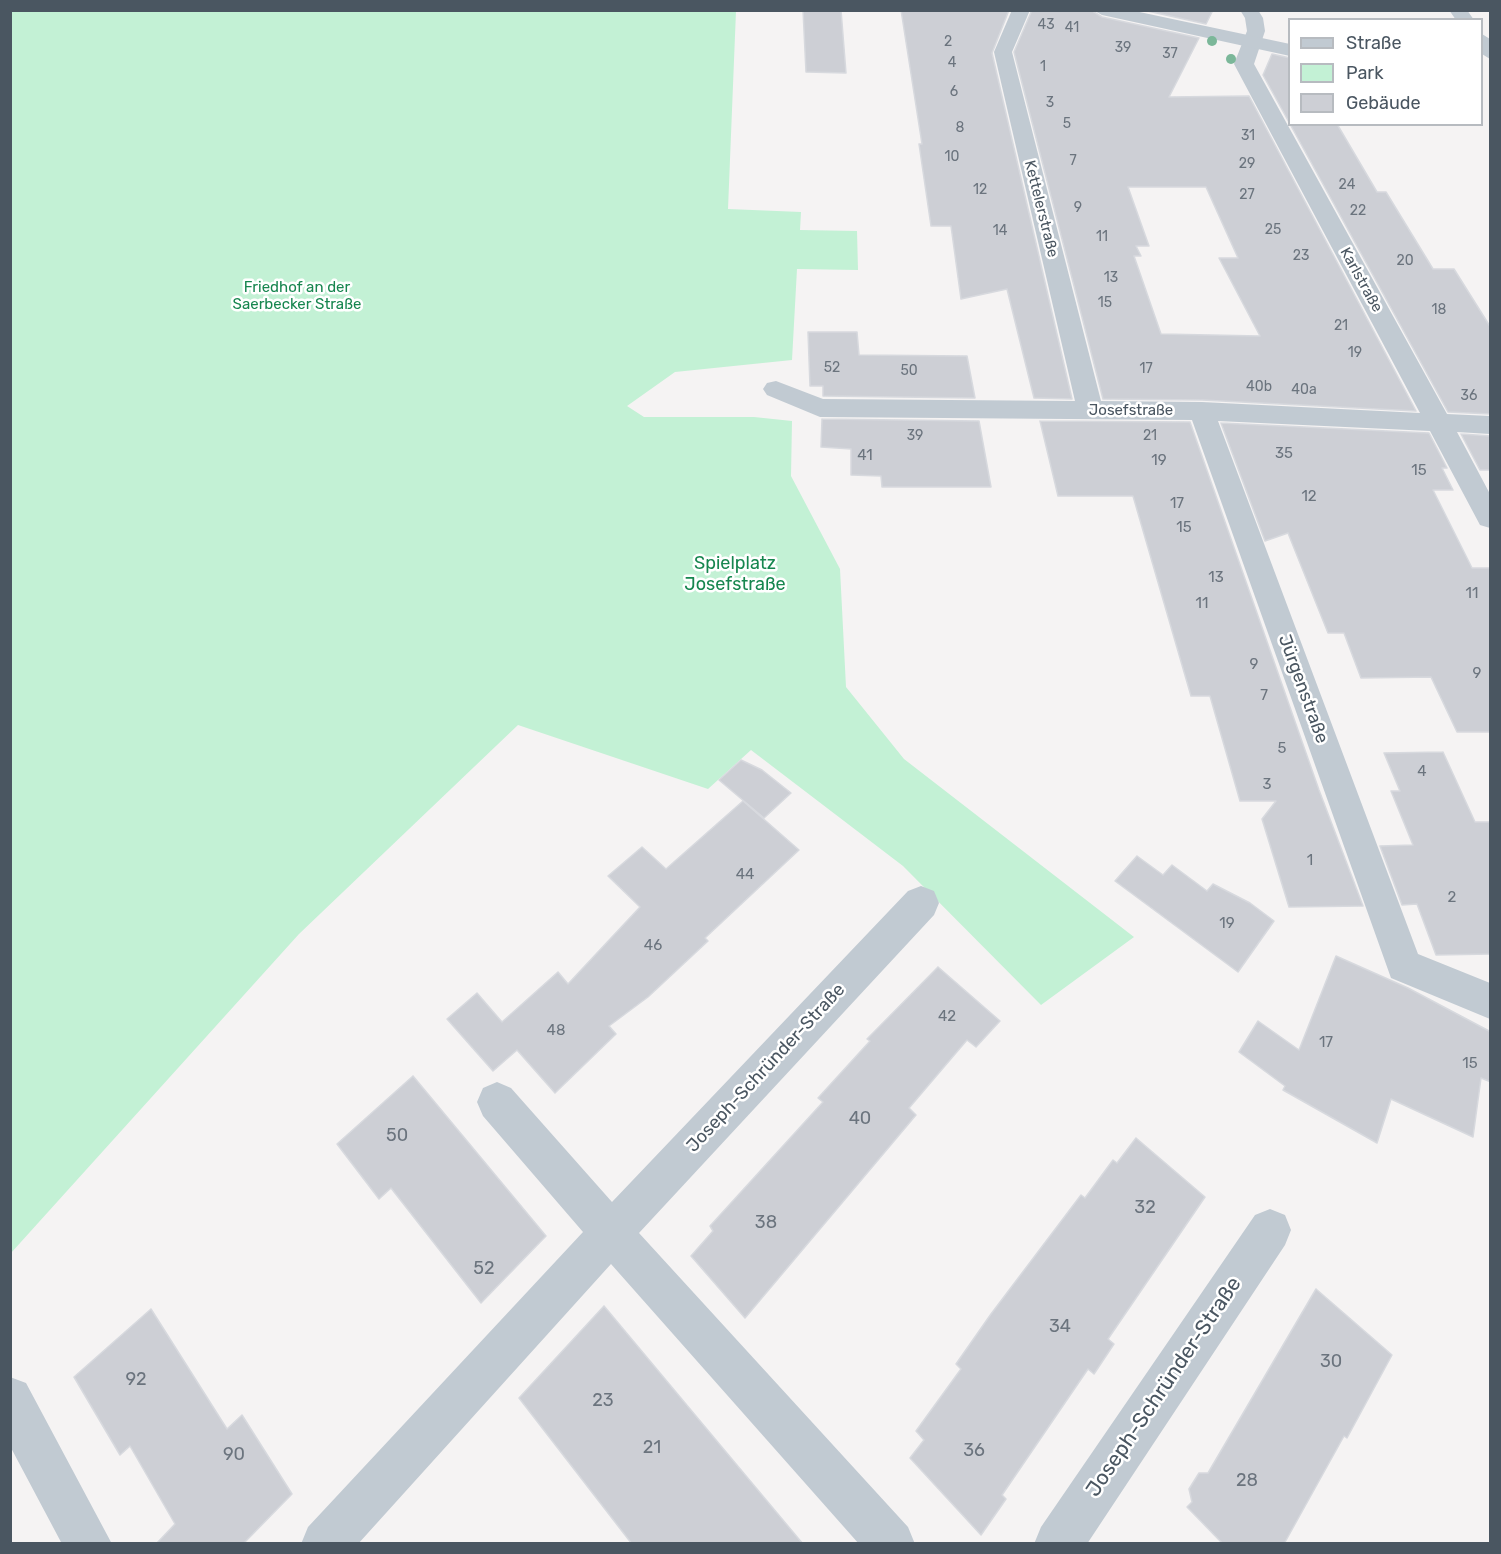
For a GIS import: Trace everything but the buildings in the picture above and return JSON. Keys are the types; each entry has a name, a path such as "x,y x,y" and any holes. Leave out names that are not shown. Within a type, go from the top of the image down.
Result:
{"street":[{"name":"Kettelerstraße","path":"1021,10 1003,52 1090,411"},
{"path":"1102,10 1288,50"},
{"name":"Karlstraße","path":"1250,10 1256,31 1244,64 1491,518"},
{"name":"Josefstraße","path":"776,389 819,408 1202,411 1491,425"},
{"name":"Jürgenstraße","path":"1202,411 1404,966 1491,1000"},
{"name":"Joseph-Schründer-Straße","path":"325,1544 611,1233 921,903"},
{"path":"497,1102 611,1233 891,1544"},
{"name":"Joseph-Schründer-Straße","path":"1058,1544 1270,1230"},
{"path":"10,1399 88,1544"}],"green space":[{"path":"11,11 736,11 728,209 801,212 800,230 857,231 858,270 797,269 792,360 675,372 627,406 644,417 754,417 792,421 791,476 840,569 846,687 904,759 1134,937 1041,1005 903,866 751,750 708,789 518,725 299,934 11,1253"}],"park label":[{"name":"Friedhof an der Saerbecker Straße","path":"297,296"},
{"name":"Spielplatz Josefstraße","path":"735,574"}]}
